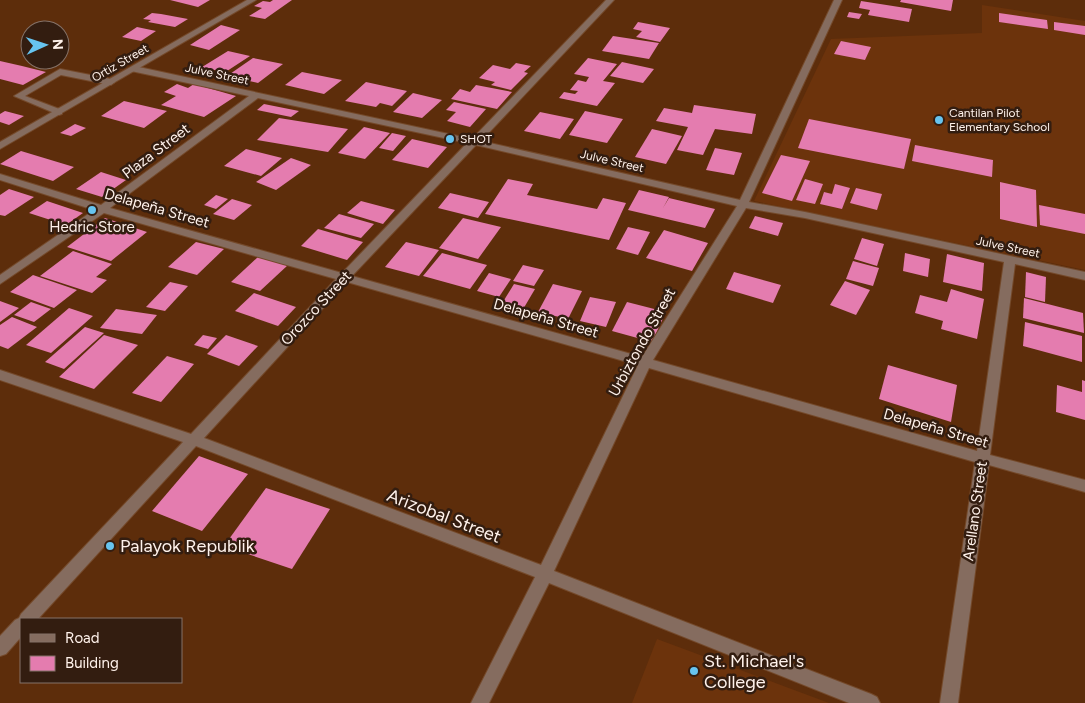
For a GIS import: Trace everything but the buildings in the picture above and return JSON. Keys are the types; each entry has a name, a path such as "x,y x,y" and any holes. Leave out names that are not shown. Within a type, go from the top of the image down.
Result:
{"street":[{"name":"Ortiz Street","path":"0,146 252,0"},
{"name":"Orozco Street","path":"28,618 344,278 610,0"},
{"name":"Urbiztondo Street","path":"480,703 545,574 646,363 743,204 838,0"},
{"name":"Julve Street","path":"134,69 474,142 743,204 805,215 1085,276"},
{"path":"59,112 18,96 60,72 112,82"},
{"name":"Plaza Street","path":"0,280 102,210 255,96"},
{"name":"Delapeña Street","path":"0,177 102,210 1085,486"},
{"name":"Arellano Street","path":"949,703 1010,260"},
{"name":"Arizobal Street","path":"0,375 194,440 545,574 871,703"},
{"path":"0,648 20,626"}],"shaded area":[{"name":"Cantilan Pilot Elementary School","path":"982,5 1085,21 1085,270 754,201 831,39 982,33"},
{"name":"St. Michael's College","path":"657,639 829,703 632,703"}],"place":[{"name":"Cantilan Pilot Elementary School","path":"939,120"},
{"name":"SHOT","path":"450,139"},
{"name":"Hedric Store","path":"92,210"},
{"name":"Palayok Republik","path":"110,546"},
{"name":"St. Michael's College","path":"694,671"}]}
